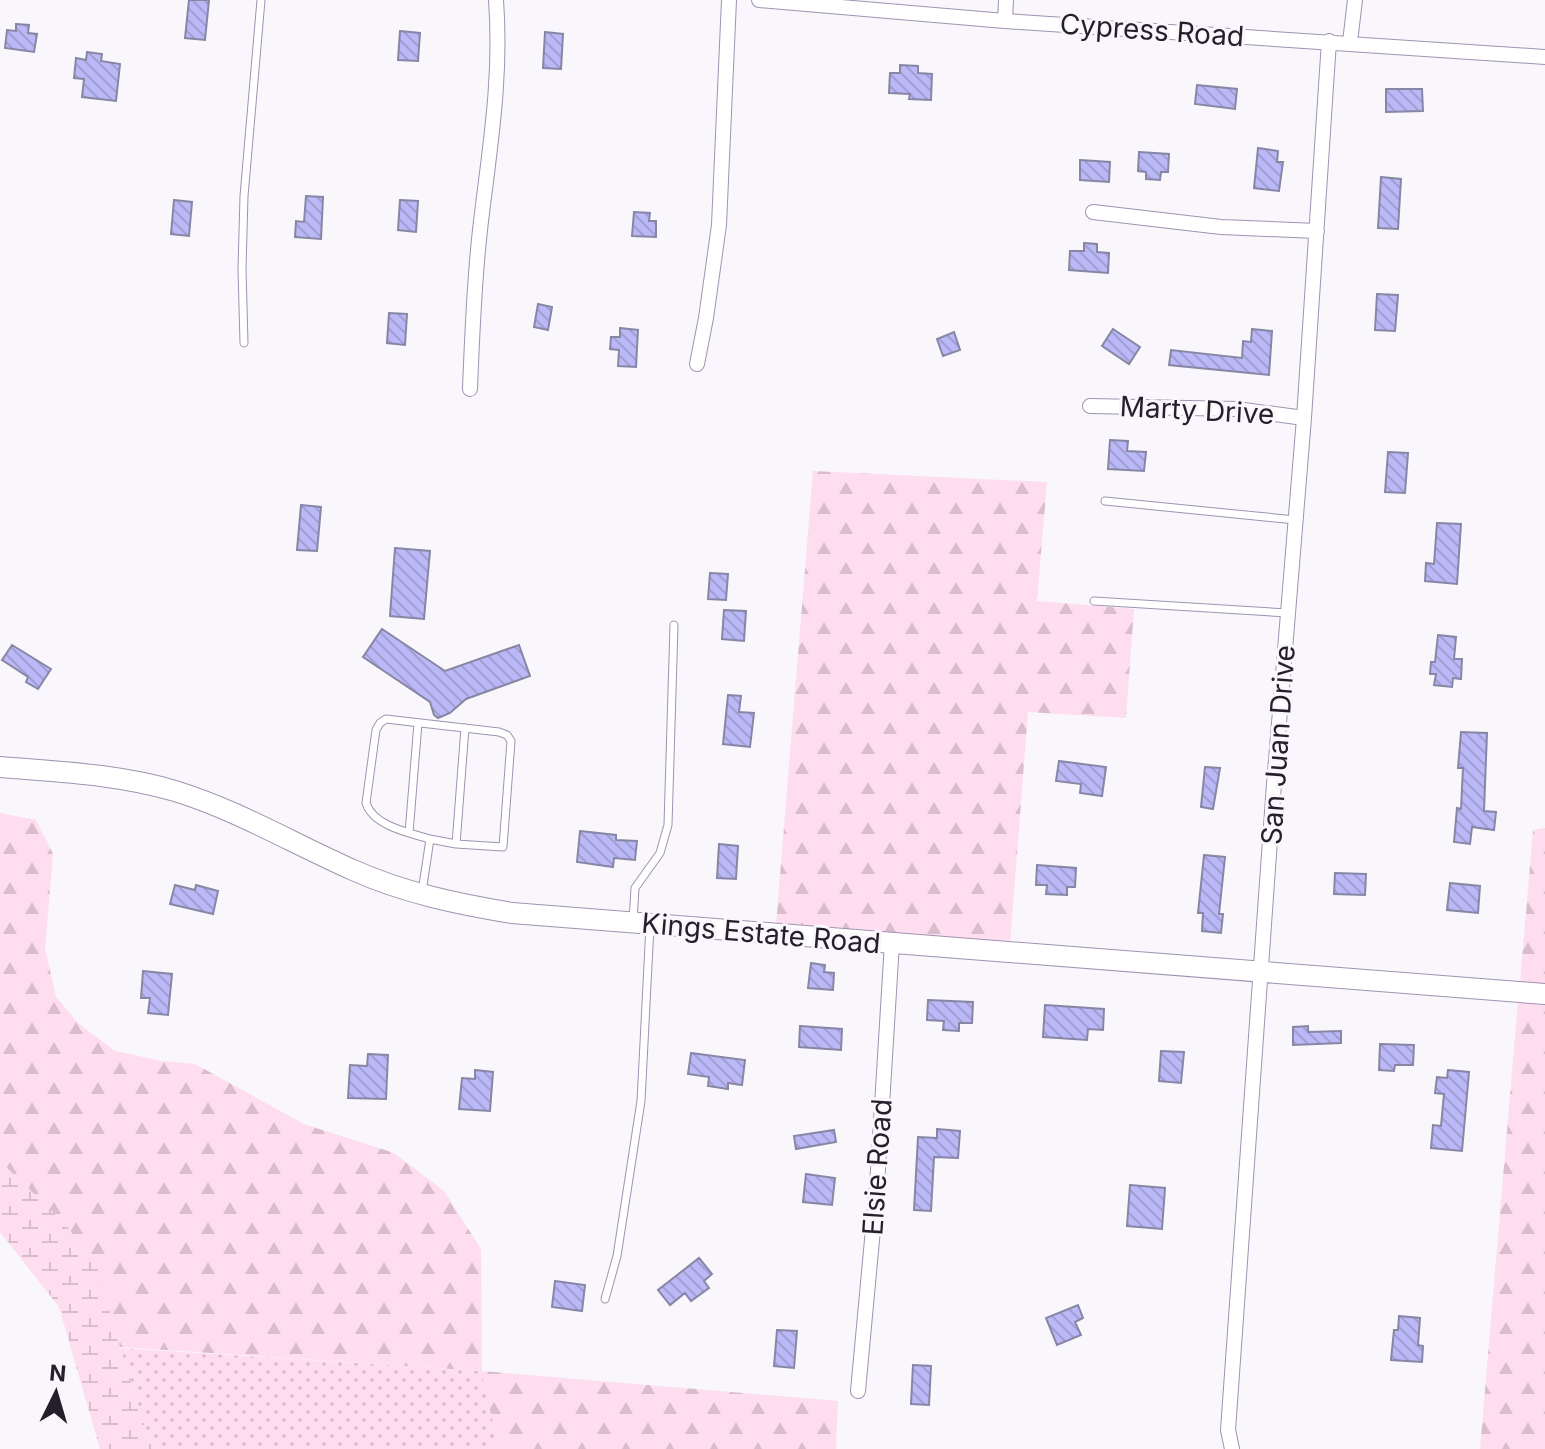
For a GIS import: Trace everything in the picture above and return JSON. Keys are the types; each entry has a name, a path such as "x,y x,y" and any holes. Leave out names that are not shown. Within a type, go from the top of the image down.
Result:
{"street":[{"path":"470,389 480,234 497,107 496,0"},
{"path":"697,364 719,225 729,0"},
{"name":"Cypress Road","path":"759,0 861,5 1005,21 1545,57"},
{"path":"1005,21 1006,0"},
{"path":"1350,42 1355,0"},
{"name":"San Juan Drive","path":"1232,1449 1228,1430 1304,418 1329,41"},
{"path":"1093,212 1221,227 1317,231"},
{"name":"Marty Drive","path":"1090,406 1237,409 1304,418"},
{"name":"Kings Estate Road","path":"0,767 108,776 177,792 210,804 356,872 421,894 512,913 1545,994"},
{"name":"Elsie Road","path":"858,1391 877,1186 892,943"}],"lane":[{"path":"244,343 244,196 261,0"},
{"path":"1105,501 1296,520"},
{"path":"1094,601 1288,613"},
{"path":"605,1299 620,1241 641,1101 641,924 635,888 660,853 668,825 674,625"},
{"path":"386,719 465,728 499,732 511,741 505,842 499,848 430,839 409,833 374,816 366,803 376,730 380,723 386,719"},
{"path":"409,833 418,723"},
{"path":"456,844 465,728"},
{"path":"421,894 430,839"}],"green space":[{"path":"813,471 1047,482 1037,601 1134,609 1126,718 1028,712 1010,944 776,925"},
{"path":"0,813 36,820 53,854 45,948 56,997 78,1023 115,1051 195,1064 304,1124 394,1153 444,1191 481,1249 482,1371 838,1401 836,1449 499,1449 481,1371 120,1347 26,1189 0,1161"},
{"path":"1545,828 1545,985 1520,983 1533,830"},
{"path":"1518,1001 1545,1003 1545,1449 1480,1449"},
{"path":"0,1161 66,1225 98,1268 152,1449 100,1449 59,1307 0,1232"},
{"path":"120,1348 482,1371 499,1449 152,1449"}],"building":[{"path":"189,0 209,0 205,40 185,38"},
{"path":"16,24 29,25 28,33 37,34 34,52 5,48 7,30 16,31"},
{"path":"400,31 420,33 418,61 398,60"},
{"path":"545,32 563,34 561,69 543,68"},
{"path":"87,52 102,54 101,61 120,64 116,101 82,97 84,79 74,78 76,58 86,60"},
{"path":"900,65 918,66 918,73 932,74 931,100 909,99 910,94 889,93 890,73 900,73"},
{"path":"1197,85 1237,89 1235,109 1195,104"},
{"path":"1386,89 1422,89 1423,111 1386,112"},
{"path":"1258,148 1278,151 1277,162 1283,162 1279,191 1254,188"},
{"path":"1139,152 1169,154 1168,172 1161,172 1160,180 1146,179 1146,172 1138,171"},
{"path":"1080,160 1110,162 1109,182 1080,180"},
{"path":"1381,177 1401,179 1398,229 1378,228"},
{"path":"306,196 323,197 321,239 295,237 296,221 304,222"},
{"path":"174,200 192,202 189,236 171,234"},
{"path":"400,200 418,201 416,232 398,230"},
{"path":"634,212 650,213 649,221 656,221 656,237 632,236"},
{"path":"1084,243 1097,244 1097,252 1109,253 1108,273 1069,270 1070,251 1084,251"},
{"path":"1377,294 1398,295 1395,331 1375,330"},
{"path":"538,304 552,307 548,330 534,327"},
{"path":"389,313 407,314 405,345 387,343"},
{"path":"620,328 638,330 636,367 618,366 619,350 610,349 611,337 620,337"},
{"path":"1113,329 1140,347 1129,364 1102,346"},
{"path":"1252,329 1272,331 1269,375 1169,365 1171,350 1242,358 1243,341 1251,342"},
{"path":"954,332 960,350 943,356 937,339"},
{"path":"1110,440 1128,441 1127,451 1146,452 1144,471 1108,469"},
{"path":"1388,452 1408,453 1405,493 1385,492"},
{"path":"301,505 321,507 317,551 297,550"},
{"path":"1437,523 1461,524 1457,584 1425,581 1426,563 1434,564"},
{"path":"395,548 430,551 424,619 390,616"},
{"path":"710,573 728,574 726,600 708,599"},
{"path":"724,610 746,611 744,641 722,639"},
{"path":"382,629 445,671 519,645 530,676 466,699 450,713 438,718 430,702 363,657"},
{"path":"1438,635 1456,637 1454,659 1462,659 1461,679 1453,678 1452,687 1434,685 1436,674 1430,674 1431,662 1435,662"},
{"path":"12,645 51,669 38,689 26,682 28,677 2,660"},
{"path":"728,695 741,696 739,712 754,713 750,747 723,744"},
{"path":"1461,732 1487,733 1484,811 1496,812 1494,830 1472,827 1470,844 1454,842 1457,808 1461,809 1463,768 1458,768"},
{"path":"1059,761 1106,767 1102,796 1080,793 1081,784 1056,781"},
{"path":"1205,767 1220,768 1213,809 1201,807"},
{"path":"580,831 616,835 616,840 637,841 635,860 614,858 613,867 577,862"},
{"path":"719,844 738,846 736,879 717,878"},
{"path":"1204,855 1225,857 1219,914 1223,914 1221,933 1202,931 1203,913 1198,913"},
{"path":"1037,865 1076,868 1075,887 1067,887 1067,895 1046,894 1047,885 1036,885"},
{"path":"1335,873 1366,874 1365,895 1334,894"},
{"path":"1450,883 1480,886 1478,913 1447,910"},
{"path":"175,885 195,890 196,885 218,891 213,914 170,904"},
{"path":"811,963 825,965 824,972 834,973 833,990 808,988"},
{"path":"143,971 172,974 168,1015 148,1013 150,998 141,998"},
{"path":"928,1000 973,1002 972,1023 959,1023 959,1031 943,1030 944,1021 927,1020"},
{"path":"1045,1005 1104,1009 1103,1030 1088,1029 1087,1040 1043,1037"},
{"path":"800,1026 842,1029 841,1050 799,1047"},
{"path":"1308,1026 1308,1032 1341,1031 1341,1043 1293,1045 1293,1027"},
{"path":"1380,1044 1414,1045 1413,1065 1395,1065 1394,1071 1379,1070"},
{"path":"1161,1051 1184,1052 1181,1083 1159,1081"},
{"path":"691,1053 745,1060 742,1085 728,1083 728,1089 708,1086 709,1077 688,1074"},
{"path":"368,1054 388,1055 386,1099 348,1098 350,1065 367,1066"},
{"path":"475,1070 493,1072 490,1111 459,1109 462,1078 475,1079"},
{"path":"1448,1070 1469,1072 1462,1151 1431,1148 1433,1125 1441,1126 1444,1094 1435,1093 1437,1077 1447,1078"},
{"path":"937,1129 960,1131 958,1158 934,1157 931,1211 914,1210 918,1137 937,1138"},
{"path":"834,1130 836,1142 796,1149 794,1136"},
{"path":"806,1174 835,1178 832,1205 803,1202"},
{"path":"1130,1185 1165,1188 1162,1229 1127,1226"},
{"path":"699,1258 712,1274 704,1281 709,1288 691,1301 685,1293 670,1305 658,1290"},
{"path":"555,1281 585,1285 582,1311 552,1307"},
{"path":"1078,1305 1083,1318 1075,1322 1081,1335 1057,1345 1046,1318"},
{"path":"1399,1316 1420,1318 1418,1345 1423,1346 1422,1362 1391,1360 1394,1330 1398,1330"},
{"path":"777,1330 797,1331 794,1368 774,1366"},
{"path":"913,1365 931,1366 929,1405 911,1404"}]}
